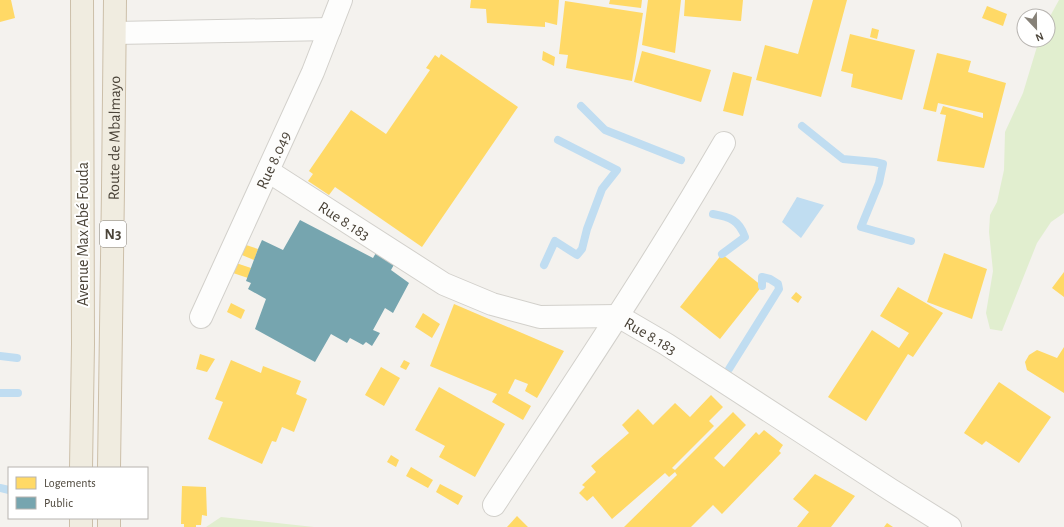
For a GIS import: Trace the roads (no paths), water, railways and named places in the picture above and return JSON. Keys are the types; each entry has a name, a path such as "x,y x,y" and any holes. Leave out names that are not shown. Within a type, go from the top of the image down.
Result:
{"highway":[{"name":"Avenue Max Abé Fouda","path":"81,467 83,344 82,0"},
{"name":"Route de Mbalmayo","path":"108,467 115,0"}],"street":[{"name":"Rue 8.049","path":"201,317 313,72 341,0"},
{"path":"115,33 330,29"},
{"path":"494,505 618,316 691,200 724,143"},
{"name":"Rue 8.183","path":"268,171 444,284 492,304 540,317 618,316 666,344 950,527"}],"water":[{"path":"797,197 824,205 801,238 782,222"}],"waterway":[{"path":"581,106 605,130 681,160"},
{"path":"802,126 843,159 883,164 879,183 861,227 911,241"},
{"path":"544,265 555,241 577,255 582,249 587,229 602,189 617,170 558,140"},
{"path":"713,214 724,216 733,220 743,231 745,237 722,254"},
{"path":"729,369 779,289 778,284 770,279 762,277 762,286"},
{"path":"0,356 17,358"},
{"path":"0,393 18,393"},
{"path":"0,488 8,490"}]}
